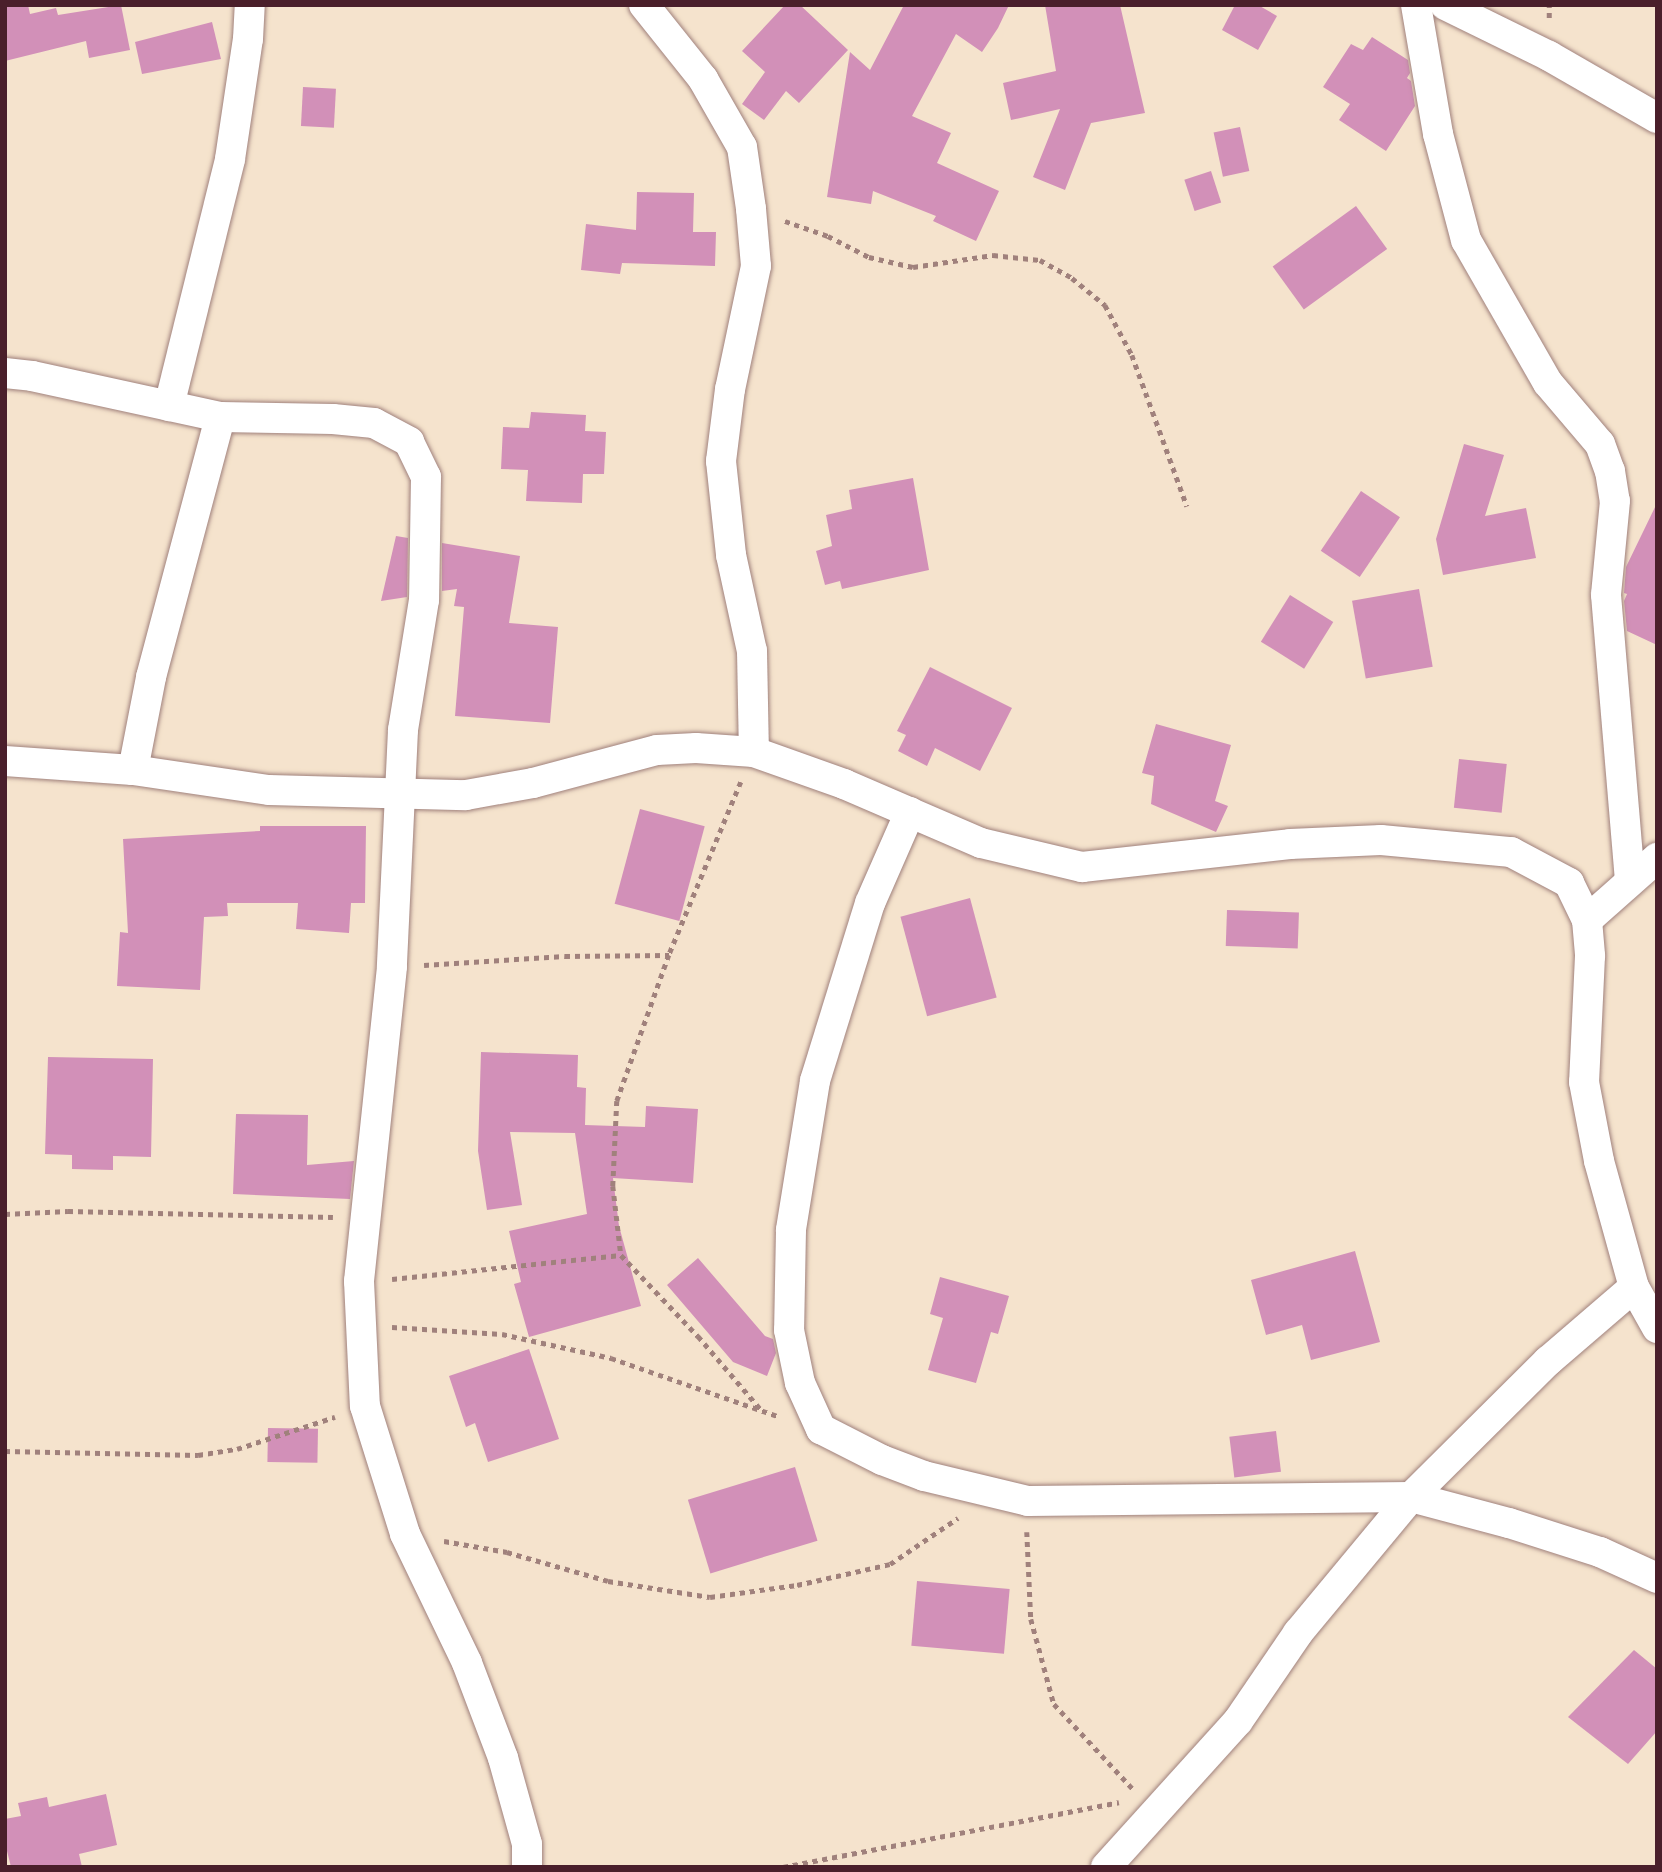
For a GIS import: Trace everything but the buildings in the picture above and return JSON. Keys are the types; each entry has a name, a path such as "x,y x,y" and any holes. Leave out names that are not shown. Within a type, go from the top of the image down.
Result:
{"street":[{"path":"169,406 230,159 248,40 250,5"},
{"path":"1416,5 1438,134 1466,240 1548,383 1600,444 1610,471 1615,501 1606,595 1630,881"},
{"path":"1445,5 1549,56 1657,118"},
{"path":"658,13 704,79 741,147 751,209 756,266 730,389 721,461 731,555 752,651 754,752"},
{"path":"5,373 32,376 220,417 374,423 409,442 426,477 424,600 403,730 392,967 359,1281 365,1406 405,1534 467,1663 503,1758 527,1844 527,1867"},
{"path":"132,770 151,677 220,417"},
{"path":"5,761 132,770 270,790 466,795 533,783 657,750 696,748 754,752 910,812 981,844 1082,867 1290,844 1381,840 1511,852 1569,883 1587,920 1590,956 1584,1082 1599,1161 1634,1287 1657,1328"},
{"path":"910,812 870,903 815,1081 790,1230 789,1329 800,1383 821,1429 903,1468 993,1494 1028,1501 1411,1497 1509,1523 1600,1552 1657,1578"},
{"path":"1587,920 1657,858"},
{"path":"1106,1867 1238,1721 1298,1633 1411,1497 1548,1361 1634,1287"}],"path":[{"path":"751,209 828,236 869,257 913,267 993,255 1040,260 1072,278 1105,305 1132,355 1187,506"},
{"path":"754,752 669,955 617,1101 613,1186 621,1255 698,1336 763,1412"},
{"path":"392,967 565,956 669,955"},
{"path":"5,1214 68,1212 365,1217"},
{"path":"359,1281 522,1267 621,1255"},
{"path":"360,1325 502,1334 611,1358 763,1412 821,1429"},
{"path":"5,1451 198,1455 237,1449 365,1406"},
{"path":"405,1534 507,1552 608,1581 710,1597 797,1586 890,1564 993,1494"},
{"path":"1028,1501 1027,1572 1031,1619 1054,1704 1141,1798"},
{"path":"783,1867 1177,1791"}]}
